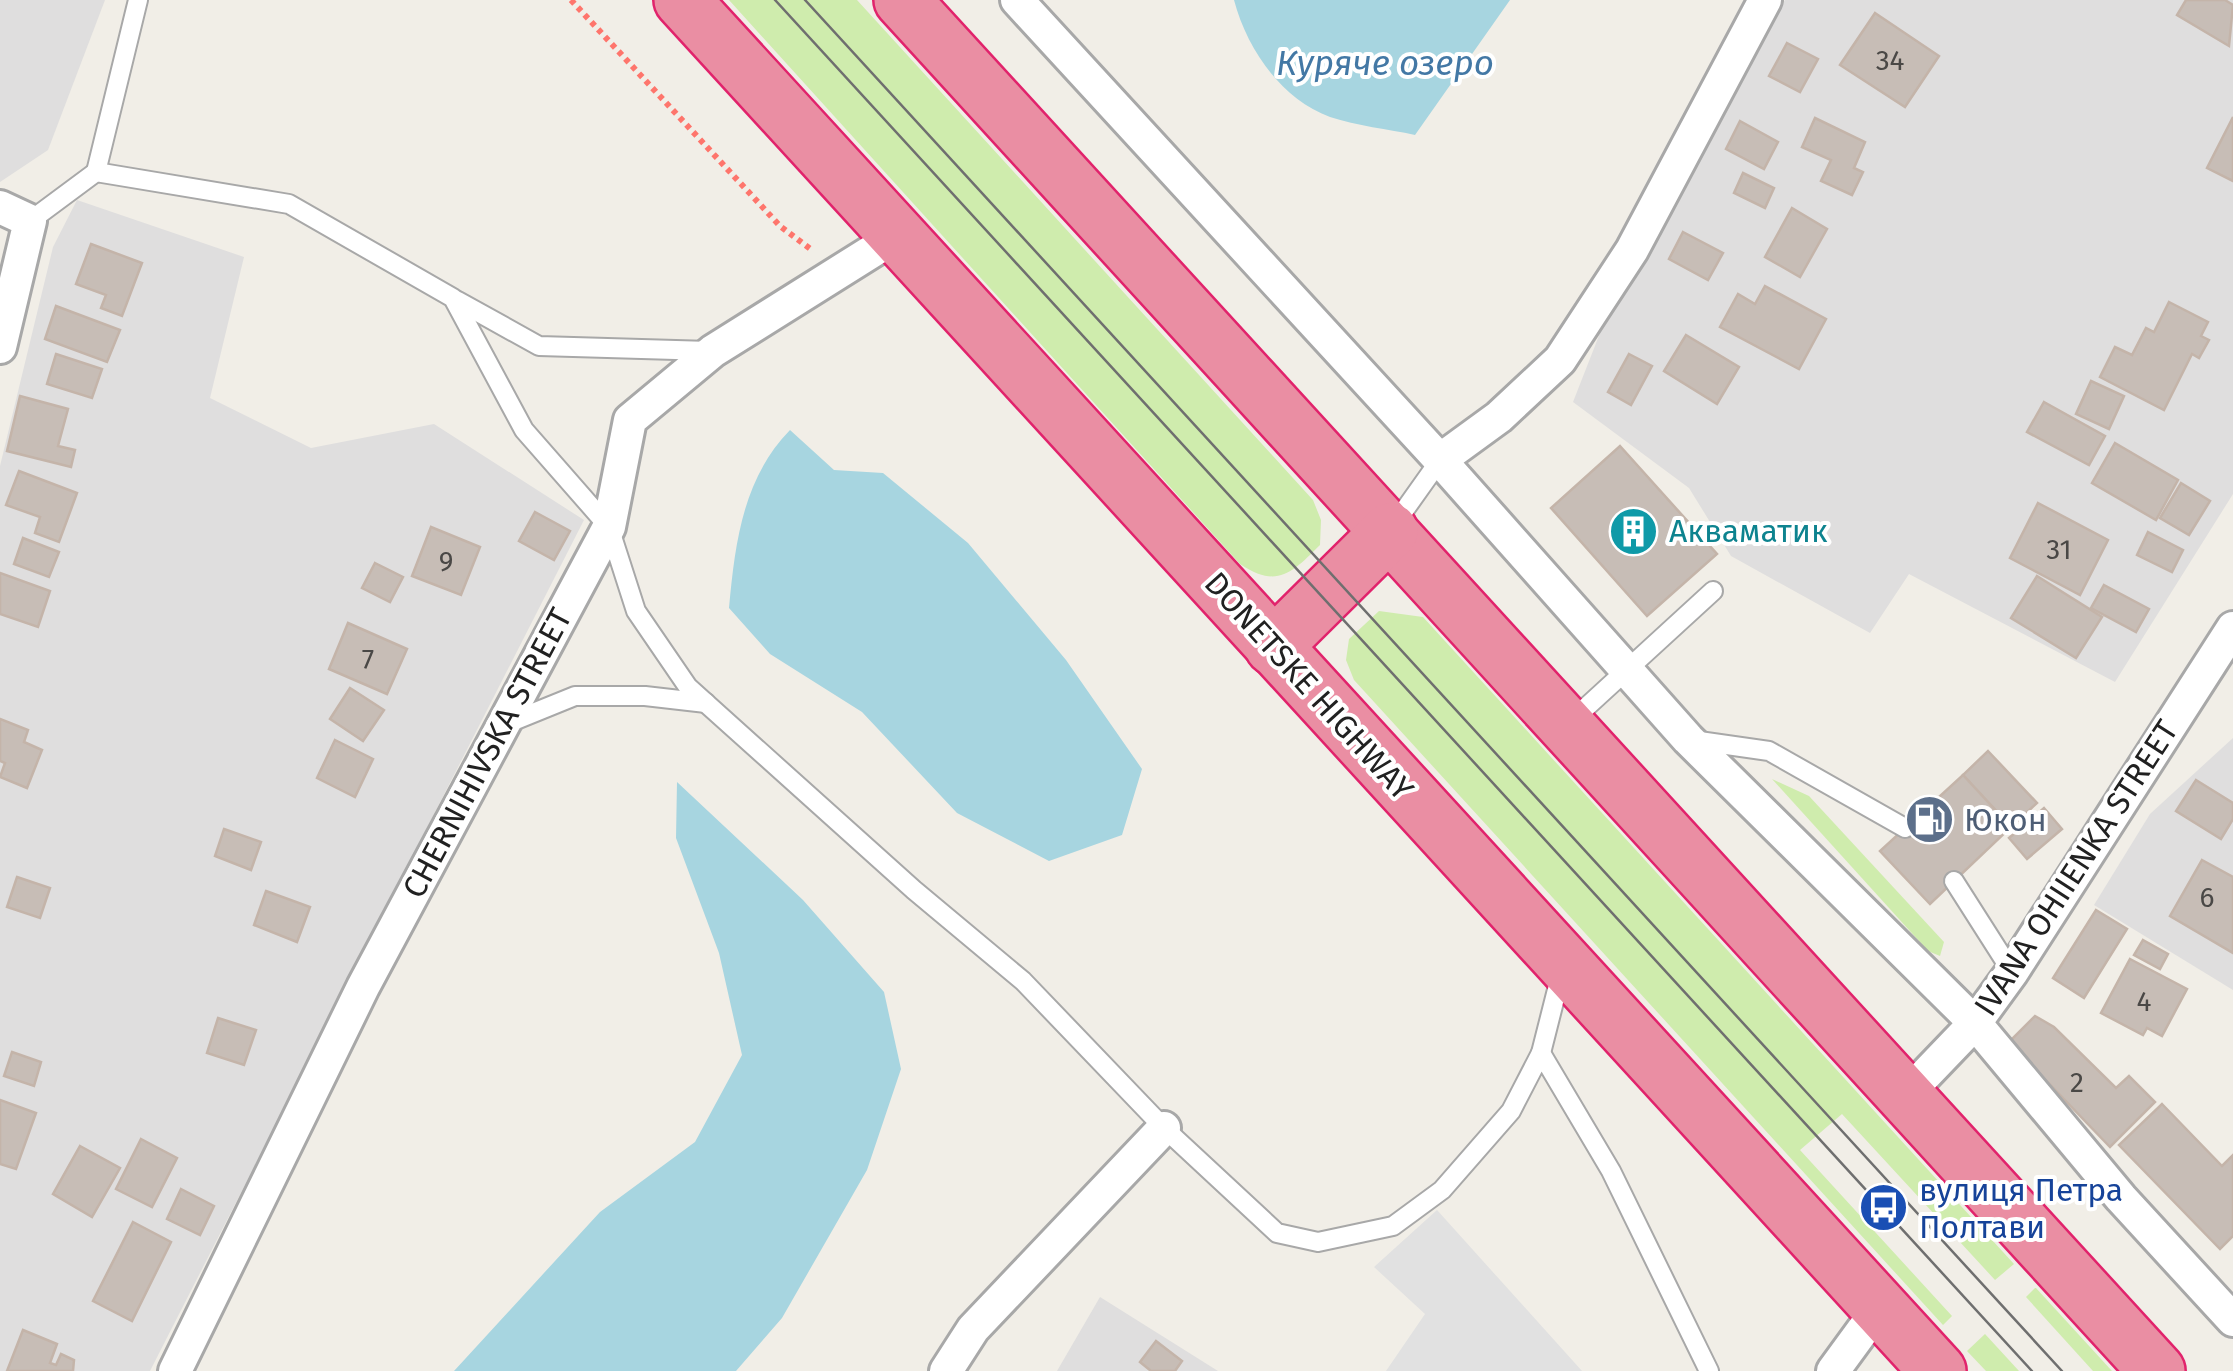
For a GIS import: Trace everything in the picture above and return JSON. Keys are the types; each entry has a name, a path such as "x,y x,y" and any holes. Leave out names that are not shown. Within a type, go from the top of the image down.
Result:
{"highway":[{"name":"DONETSKE HIGHWAY","path":"682,0 1938,1371"},
{"path":"902,0 2158,1371"},
{"path":"1273,647 1390,530"}],"street":[{"path":"1017,0 1440,460 1688,739 1974,1023 2120,1198 2233,1320"},
{"path":"1440,460 1499,417 1560,360 1632,250 1765,0"},
{"path":"0,347 15,214"},
{"name":"CHERNIHIVSKA STREET","path":"176,1371 364,986 609,527 630,420 713,351 898,235"},
{"name":"IVANA OHIIENKA STREET","path":"1905,1096 1974,1023 2012,972 2233,628"},
{"path":"946,1371 973,1329 1164,1128"},
{"path":"1832,1371 1879,1308"}],"lane":[{"path":"96,172 138,0"},
{"path":"15,214 96,172 288,204 539,346 713,351"},
{"path":"453,298 524,430 609,527 636,610 688,687 1023,981 1164,1128 1277,1233 1318,1242 1393,1226 1442,1190 1511,1112 1541,1053 1564,964"},
{"path":"1390,530 1440,460"},
{"path":"1566,726 1713,590"},
{"path":"500,726 575,696 645,696 706,704"},
{"path":"1688,739 1769,751 1905,828"},
{"path":"1954,880 2012,972"},
{"path":"1541,1053 1611,1170 1710,1371"}],"path":[{"path":"572,0 780,226 840,271"}],"shaded area":[{"path":"0,0 105,0 48,150 0,182"},
{"path":"1785,0 2233,0 2233,494 2115,682 1909,574 1870,633 1731,556 1689,488 1573,402 1618,287"},
{"path":"77,200 244,257 210,398 311,448 434,424 584,520 150,1371 0,1371 0,466 53,247"},
{"path":"2233,738 2233,990 2094,905 2150,814"},
{"path":"1437,1210 1582,1371 1386,1371 1425,1314 1374,1267"},
{"path":"1100,1297 1218,1371 1057,1371"}],"green space":[{"path":"729,0 857,0 1313,500 1321,520 1320,545 1283,574 1264,576 1240,564"},
{"path":"1379,611 1423,617 2014,1264 1995,1280 1842,1114 1800,1150 1952,1316 1943,1325 1354,680 1346,660 1349,639"},
{"path":"1772,779 1809,796 1944,942 1940,956 1928,951"},
{"path":"2035,1288 2112,1371 2093,1371 2026,1297"},
{"path":"1985,1334 2019,1371 1986,1371 1967,1351"}],"water":[{"name":"Куряче озеро","path":"1234,0 1510,0 1415,135 1330,117 1296,98 1257,54"},
{"path":"790,430 834,470 883,473 968,543 1066,660 1142,769 1122,835 1049,861 957,813 862,712 770,654 729,608 744,513 761,469"},
{"path":"677,782 803,900 884,992 901,1069 867,1170 782,1318 736,1371 454,1371 600,1212 695,1142 742,1055 719,953 676,838"}],"building":[{"path":"2186,0 2225,0 2233,5 2229,46 2177,15"},
{"path":"1875,13 1939,56 1905,107 1840,65"},
{"path":"1787,43 1818,59 1800,92 1769,76"},
{"path":"2233,117 2233,181 2207,168"},
{"path":"1815,118 1865,142 1854,168 1863,172 1852,195 1821,181 1831,160 1802,147"},
{"path":"1740,121 1778,142 1764,169 1726,149"},
{"path":"1743,173 1774,188 1765,208 1734,193"},
{"path":"1792,208 1827,229 1800,277 1765,257"},
{"path":"1683,232 1723,253 1708,280 1669,259"},
{"path":"91,244 142,263 122,316 101,308 106,295 76,284"},
{"path":"1765,286 1826,319 1799,369 1720,327 1738,294 1755,304"},
{"path":"2169,302 2208,322 2201,336 2209,340 2199,358 2192,354 2164,410 2100,377 2115,347 2132,355 2146,328 2154,332"},
{"path":"56,306 120,330 107,362 45,339"},
{"path":"1686,335 1739,367 1717,404 1664,371"},
{"path":"56,354 102,369 92,398 47,384"},
{"path":"1629,354 1652,366 1631,405 1608,392"},
{"path":"2091,381 2124,396 2109,429 2076,414"},
{"path":"20,396 68,409 58,446 75,450 71,467 7,451"},
{"path":"2044,402 2105,436 2089,465 2027,432"},
{"path":"2115,443 2178,480 2156,520 2092,483"},
{"name":"Акваматик","path":"1620,446 1717,554 1647,616 1551,508"},
{"path":"19,471 77,493 59,542 35,533 40,517 6,505"},
{"path":"2181,483 2210,501 2189,535 2160,518"},
{"path":"2038,503 2108,540 2080,595 2010,558"},
{"path":"535,512 570,531 554,560 519,541"},
{"path":"431,527 480,547 461,595 412,576"},
{"path":"2148,532 2183,550 2172,572 2137,555"},
{"path":"23,538 59,552 49,577 14,564"},
{"path":"375,563 403,577 390,602 362,588"},
{"path":"0,573 50,591 38,627 0,614"},
{"path":"2037,576 2102,617 2076,658 2011,618"},
{"path":"2104,585 2149,609 2136,632 2091,608"},
{"path":"348,623 407,649 387,694 329,669"},
{"path":"350,688 384,710 363,741 330,719"},
{"path":"0,719 28,730 24,742 42,750 27,788 0,777 5,763 0,761"},
{"path":"335,740 373,759 355,797 317,778"},
{"path":"1988,751 2037,803 2011,827 1963,775"},
{"path":"1963,775 2011,827 1930,904 1880,851"},
{"path":"2196,780 2233,803 2233,819 2221,839 2176,811"},
{"path":"2044,808 2062,829 2027,859 2009,838"},
{"path":"224,829 261,842 251,870 215,856"},
{"path":"2202,860 2233,877 2233,953 2170,916"},
{"path":"17,877 50,888 40,918 7,907"},
{"path":"266,891 310,907 297,942 254,925"},
{"path":"2096,910 2127,929 2084,998 2053,978"},
{"path":"2143,940 2168,954 2160,969 2134,955"},
{"path":"2130,959 2187,989 2162,1036 2147,1028 2143,1035 2101,1013"},
{"path":"2035,1016 2054,1027 2116,1088 2129,1076 2155,1102 2110,1147 2009,1042"},
{"path":"218,1018 256,1030 244,1065 207,1053"},
{"path":"12,1052 41,1062 34,1086 4,1076"},
{"path":"0,1100 36,1113 16,1169 0,1164"},
{"path":"2162,1104 2222,1166 2233,1155 2233,1236 2220,1249 2119,1145"},
{"path":"141,1139 177,1158 152,1207 116,1189"},
{"path":"80,1146 120,1168 92,1217 53,1194"},
{"path":"181,1189 214,1206 200,1235 167,1219"},
{"path":"133,1222 171,1242 132,1321 93,1301"},
{"path":"23,1330 57,1344 50,1363 56,1365 61,1354 74,1360 73,1371 7,1371"},
{"path":"1156,1341 1182,1361 1175,1371 1151,1371 1140,1362"}],"tram line":[{"path":"775,0 2032,1371"},
{"path":"805,0 2062,1371"}],"place":[{"name":"Акваматик","path":"1634,531"},
{"name":"Юкон","path":"1929,820"},
{"name":"вулиця Петра Полтави","path":"1884,1208"}]}
